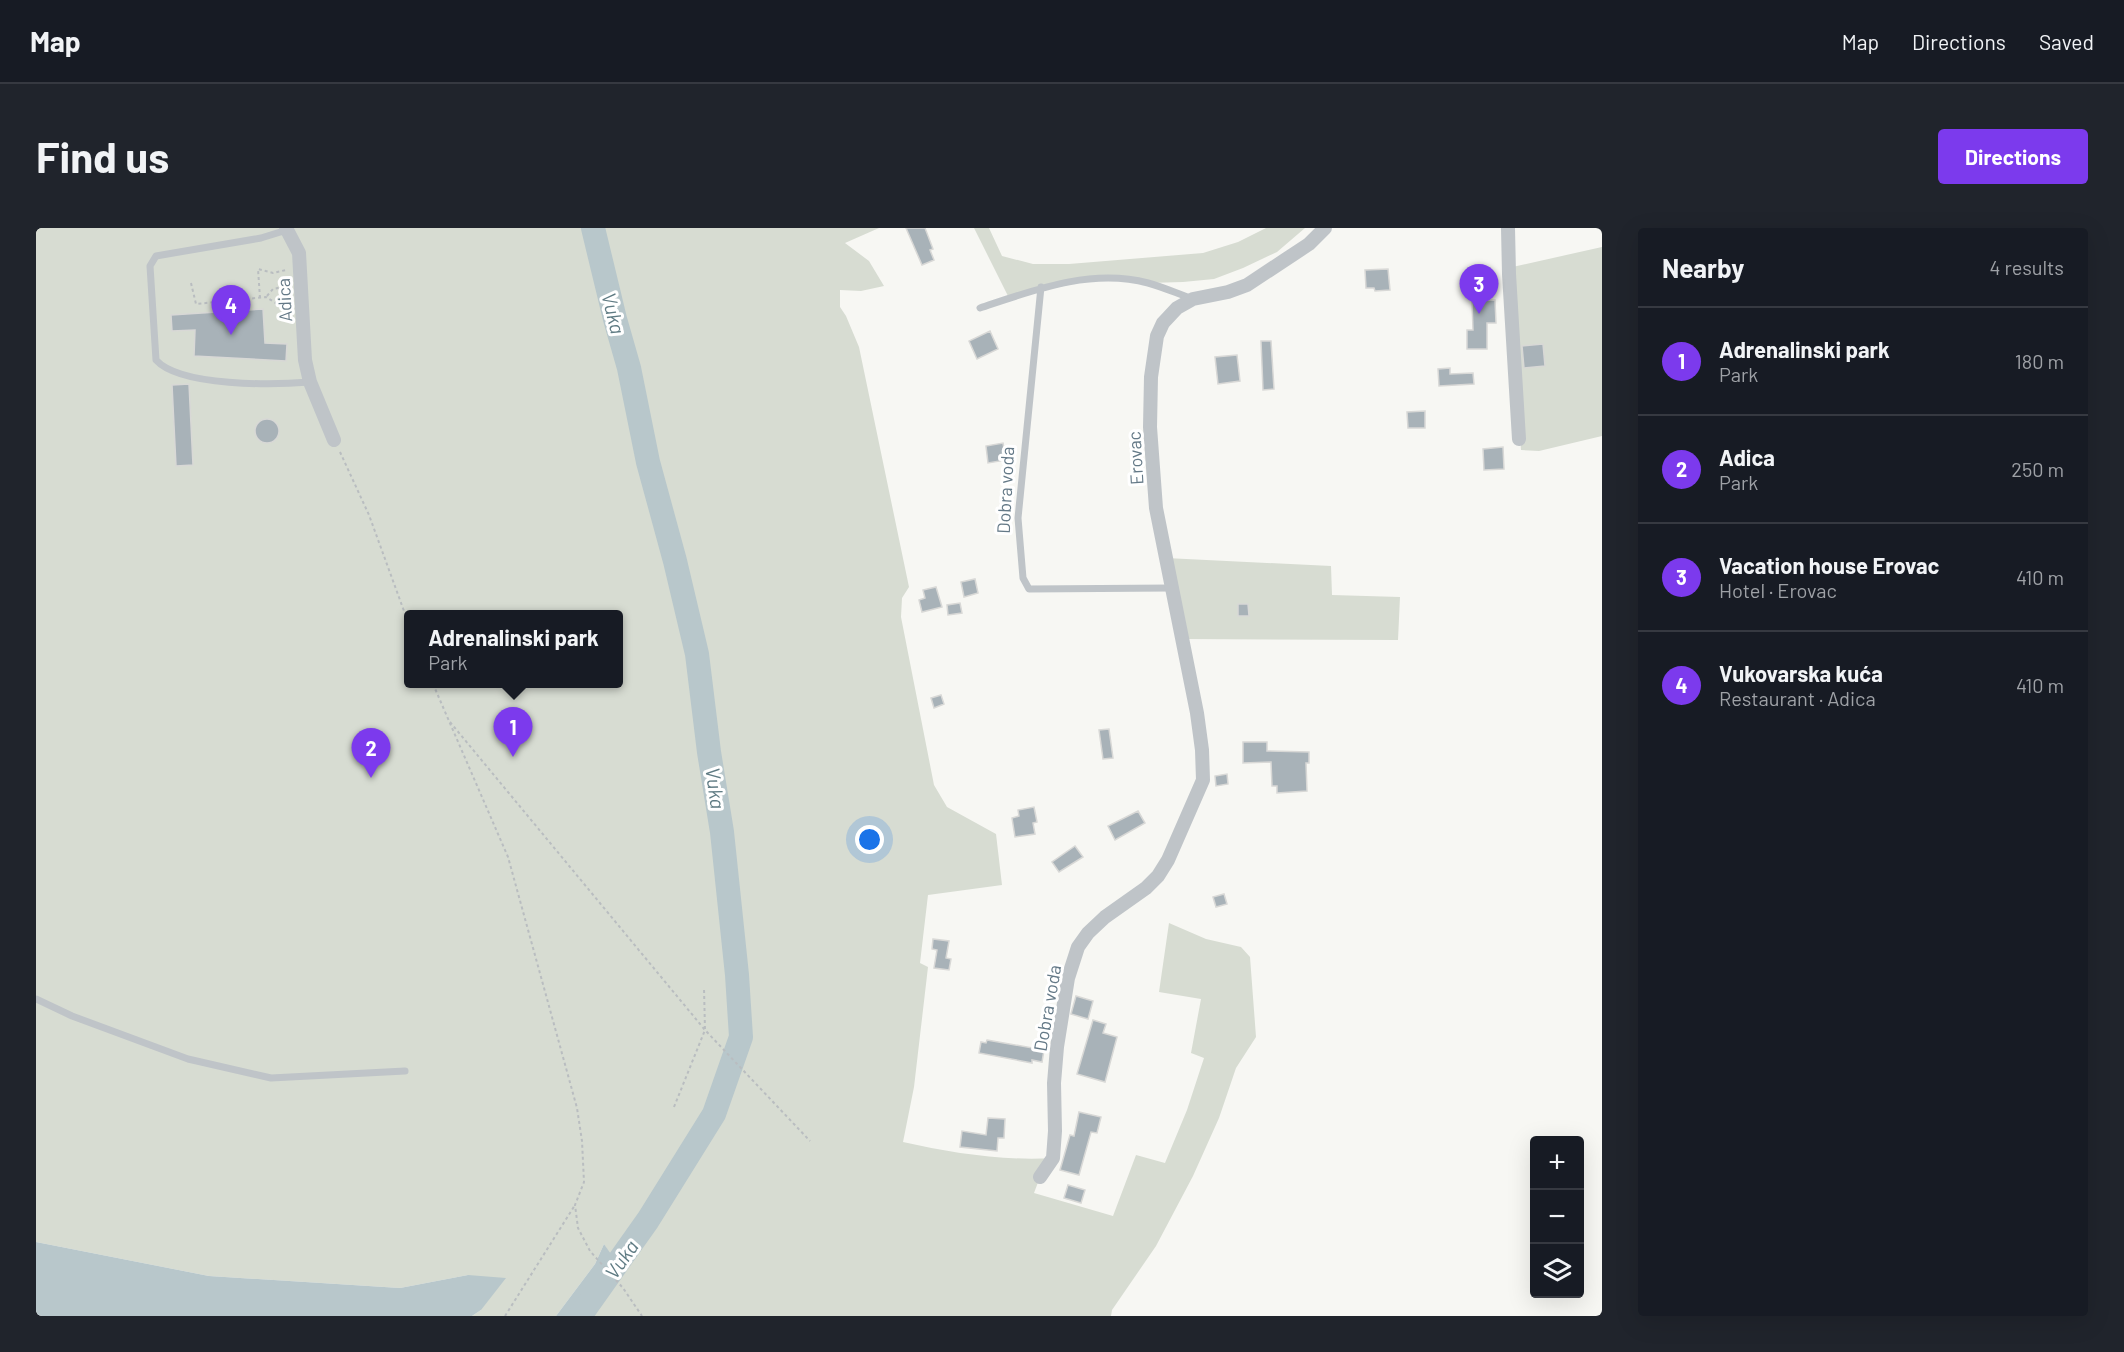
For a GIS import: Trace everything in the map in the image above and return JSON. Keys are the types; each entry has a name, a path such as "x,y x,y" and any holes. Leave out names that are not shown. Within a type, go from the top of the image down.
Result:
{"street":[{"name":"Erovac","path":"1203,780 1197,713 1156,508 1152,471 1151,377 1157,336 1164,323 1177,308 1192,299 1228,292 1247,285 1309,244 1326,228"},
{"path":"1508,228 1519,439"},
{"name":"Adica","path":"287,229 299,253 305,360 310,382 334,440"},
{"name":"Dobra voda","path":"1040,1177 1053,1158 1057,1047 1068,978 1078,947 1088,933 1105,917 1146,888 1158,876 1168,860 1203,780"}],"lane":[{"path":"287,229 261,238 156,256 150,266 156,360 162,366 181,375 247,383 310,382"},
{"path":"980,308 1041,287 1068,281 1122,280 1148,283 1192,299"},
{"name":"Dobra voda","path":"1041,287 1018,518 1023,578 1029,589 1171,588"},
{"path":"36,999 72,1016 188,1059 271,1078 405,1071"}],"path":[{"path":"260,298 258,269 273,273 301,268"},
{"path":"191,283 196,304 266,297 273,289 302,283"},
{"path":"266,297 279,305 303,303"},
{"path":"334,440 369,515 404,611"},
{"path":"435,688 508,857 576,1108 582,1141 584,1182 575,1205 506,1316"},
{"path":"448,720 705,1030 810,1141"},
{"path":"674,1107 705,1030 704,988"},
{"path":"575,1205 578,1228 590,1251 623,1288 642,1316"}],"shaded area":[{"path":"36,228 879,228 845,243 869,261 884,286 861,291 840,290 840,307 859,347 909,587 902,598 901,617 934,785 947,807 996,834 1002,885 928,895 920,963 928,967 914,1087 903,1142 978,1155 1053,1158 1040,1177 1034,1193 1113,1216 1136,1155 1165,1163 1187,1110 1204,1058 1191,1053 1201,999 1159,992 1169,923 1206,939 1241,947 1250,957 1256,1037 1236,1068 1219,1118 1193,1176 1156,1246 1112,1310 1111,1316 591,1316 613,1259 604,1244 595,1264 556,1316 472,1316 481,1310 468,1275 400,1288 209,1276 36,1242"},
{"path":"974,228 989,228 1002,256 1033,264 1069,264 1203,253 1238,242 1266,228 1305,228 1277,252 1214,279 1148,283 1095,279 1009,298"},
{"path":"1602,247 1602,436 1539,451 1521,450 1508,268"},
{"path":"1166,558 1331,566 1332,595 1400,597 1398,640 1182,639"},
{"path":"36,1242 209,1276 400,1288 468,1275 506,1278 481,1310 472,1316 36,1316"},
{"path":"604,1244 624,1273 593,1316 556,1316 595,1264"}],"building":[{"path":"906,228 925,228 933,249 930,250 934,260 922,265"},
{"path":"1388,269 1390,290 1375,291 1374,288 1366,288 1365,270"},
{"path":"1479,275 1480,291 1470,292 1469,276"},
{"path":"1495,300 1496,323 1487,323 1487,349 1467,349 1467,330 1473,330 1472,301"},
{"path":"263,309 265,343 287,344 286,361 194,356 195,330 172,331 171,315"},
{"path":"990,331 998,349 977,359 969,341"},
{"path":"1261,341 1271,341 1274,389 1263,390"},
{"path":"1543,344 1545,366 1524,368 1522,346"},
{"path":"1237,355 1240,381 1218,384 1215,357"},
{"path":"1450,368 1450,374 1473,373 1474,384 1439,386 1438,369"},
{"path":"189,384 193,465 176,466 172,385"},
{"path":"1425,411 1425,428 1408,428 1407,412"},
{"path":"267,419 276,422 279,431 276,440 267,443 258,440 255,431 258,422"},
{"path":"1003,443 1006,460 988,463 986,446"},
{"path":"1503,447 1504,469 1484,470 1483,449"},
{"path":"975,579 978,593 964,597 961,582"},
{"path":"936,587 942,607 922,612 919,600 925,598 923,590"},
{"path":"960,603 962,613 948,615 947,605"},
{"path":"1238,604 1248,604 1249,616 1238,616"},
{"path":"941,695 944,704 934,708 931,698"},
{"path":"1109,729 1113,758 1103,759 1099,730"},
{"path":"1243,742 1267,742 1267,751 1309,752 1309,763 1306,763 1307,791 1277,793 1277,786 1272,786 1271,762 1243,763"},
{"path":"1227,774 1228,784 1216,786 1215,776"},
{"path":"1034,807 1037,822 1033,823 1035,834 1015,837 1012,818 1019,816 1018,810"},
{"path":"1138,811 1145,823 1115,840 1108,826"},
{"path":"1075,846 1083,857 1059,872 1052,862"},
{"path":"1224,894 1227,904 1216,907 1213,897"},
{"path":"933,939 949,941 946,958 951,959 949,970 934,968 937,950 932,949"},
{"path":"1076,996 1093,1001 1088,1019 1071,1014"},
{"path":"1093,1020 1106,1024 1103,1033 1117,1037 1105,1082 1077,1074"},
{"path":"987,1040 1044,1050 1042,1062 1032,1060 1032,1063 979,1053 981,1042 986,1043"},
{"path":"1079,1112 1101,1117 1097,1133 1091,1132 1079,1175 1060,1170 1070,1135 1074,1136"},
{"path":"988,1118 1005,1119 1004,1138 998,1138 997,1151 960,1147 962,1131 986,1135"},
{"path":"1068,1185 1085,1190 1081,1203 1064,1198"}],"waterway":[{"name":"Vuka","path":"580,1316 648,1220 714,1114 741,1037 722,832 697,654 648,462 629,368 593,228"}],"place":[{"name":"Vacation house Erovac","path":"1479,314"},
{"name":"Vukovarska kuća","path":"231,335"},
{"name":"Adrenalinski park","path":"513,757"},
{"name":"Adica","path":"371,778"}]}
